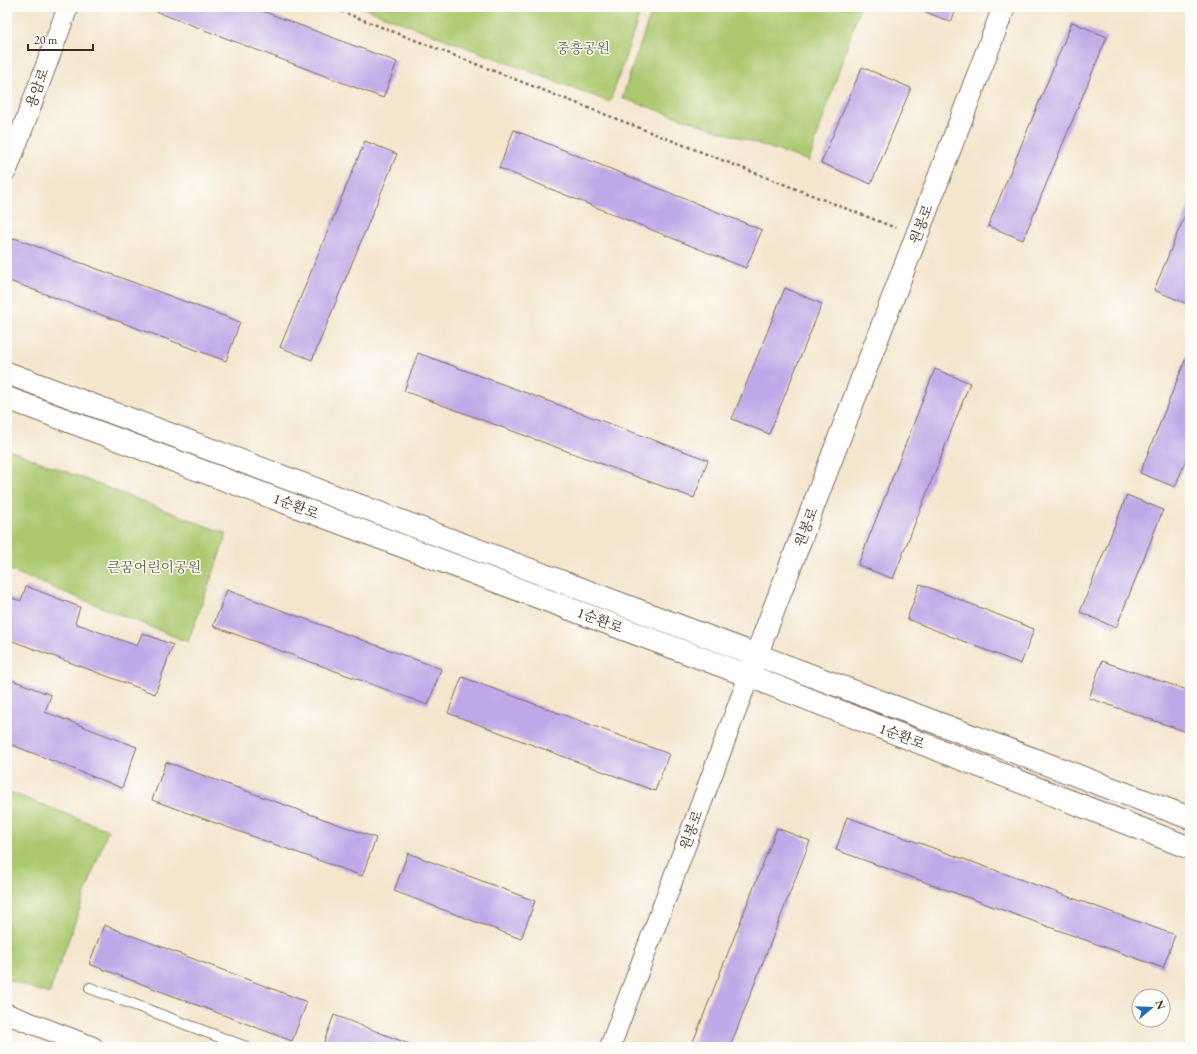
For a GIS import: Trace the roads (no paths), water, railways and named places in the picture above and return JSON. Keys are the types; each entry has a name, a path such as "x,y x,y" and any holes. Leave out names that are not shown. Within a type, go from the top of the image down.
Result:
{"street":[{"name":"용암로","path":"7,170 68,7"},
{"name":"원봉로","path":"610,1047 749,676 1004,7"},
{"name":"1순환로","path":"7,373 1190,818"},
{"name":"1순환로","path":"7,398 749,676 1190,848"},
{"path":"7,1014 93,1047"}],"lane":[{"path":"90,988 246,1047"}],"park label":[{"name":"중흥공원","path":"583,48"},
{"name":"큰꿈어린이공원","path":"154,567"}]}
